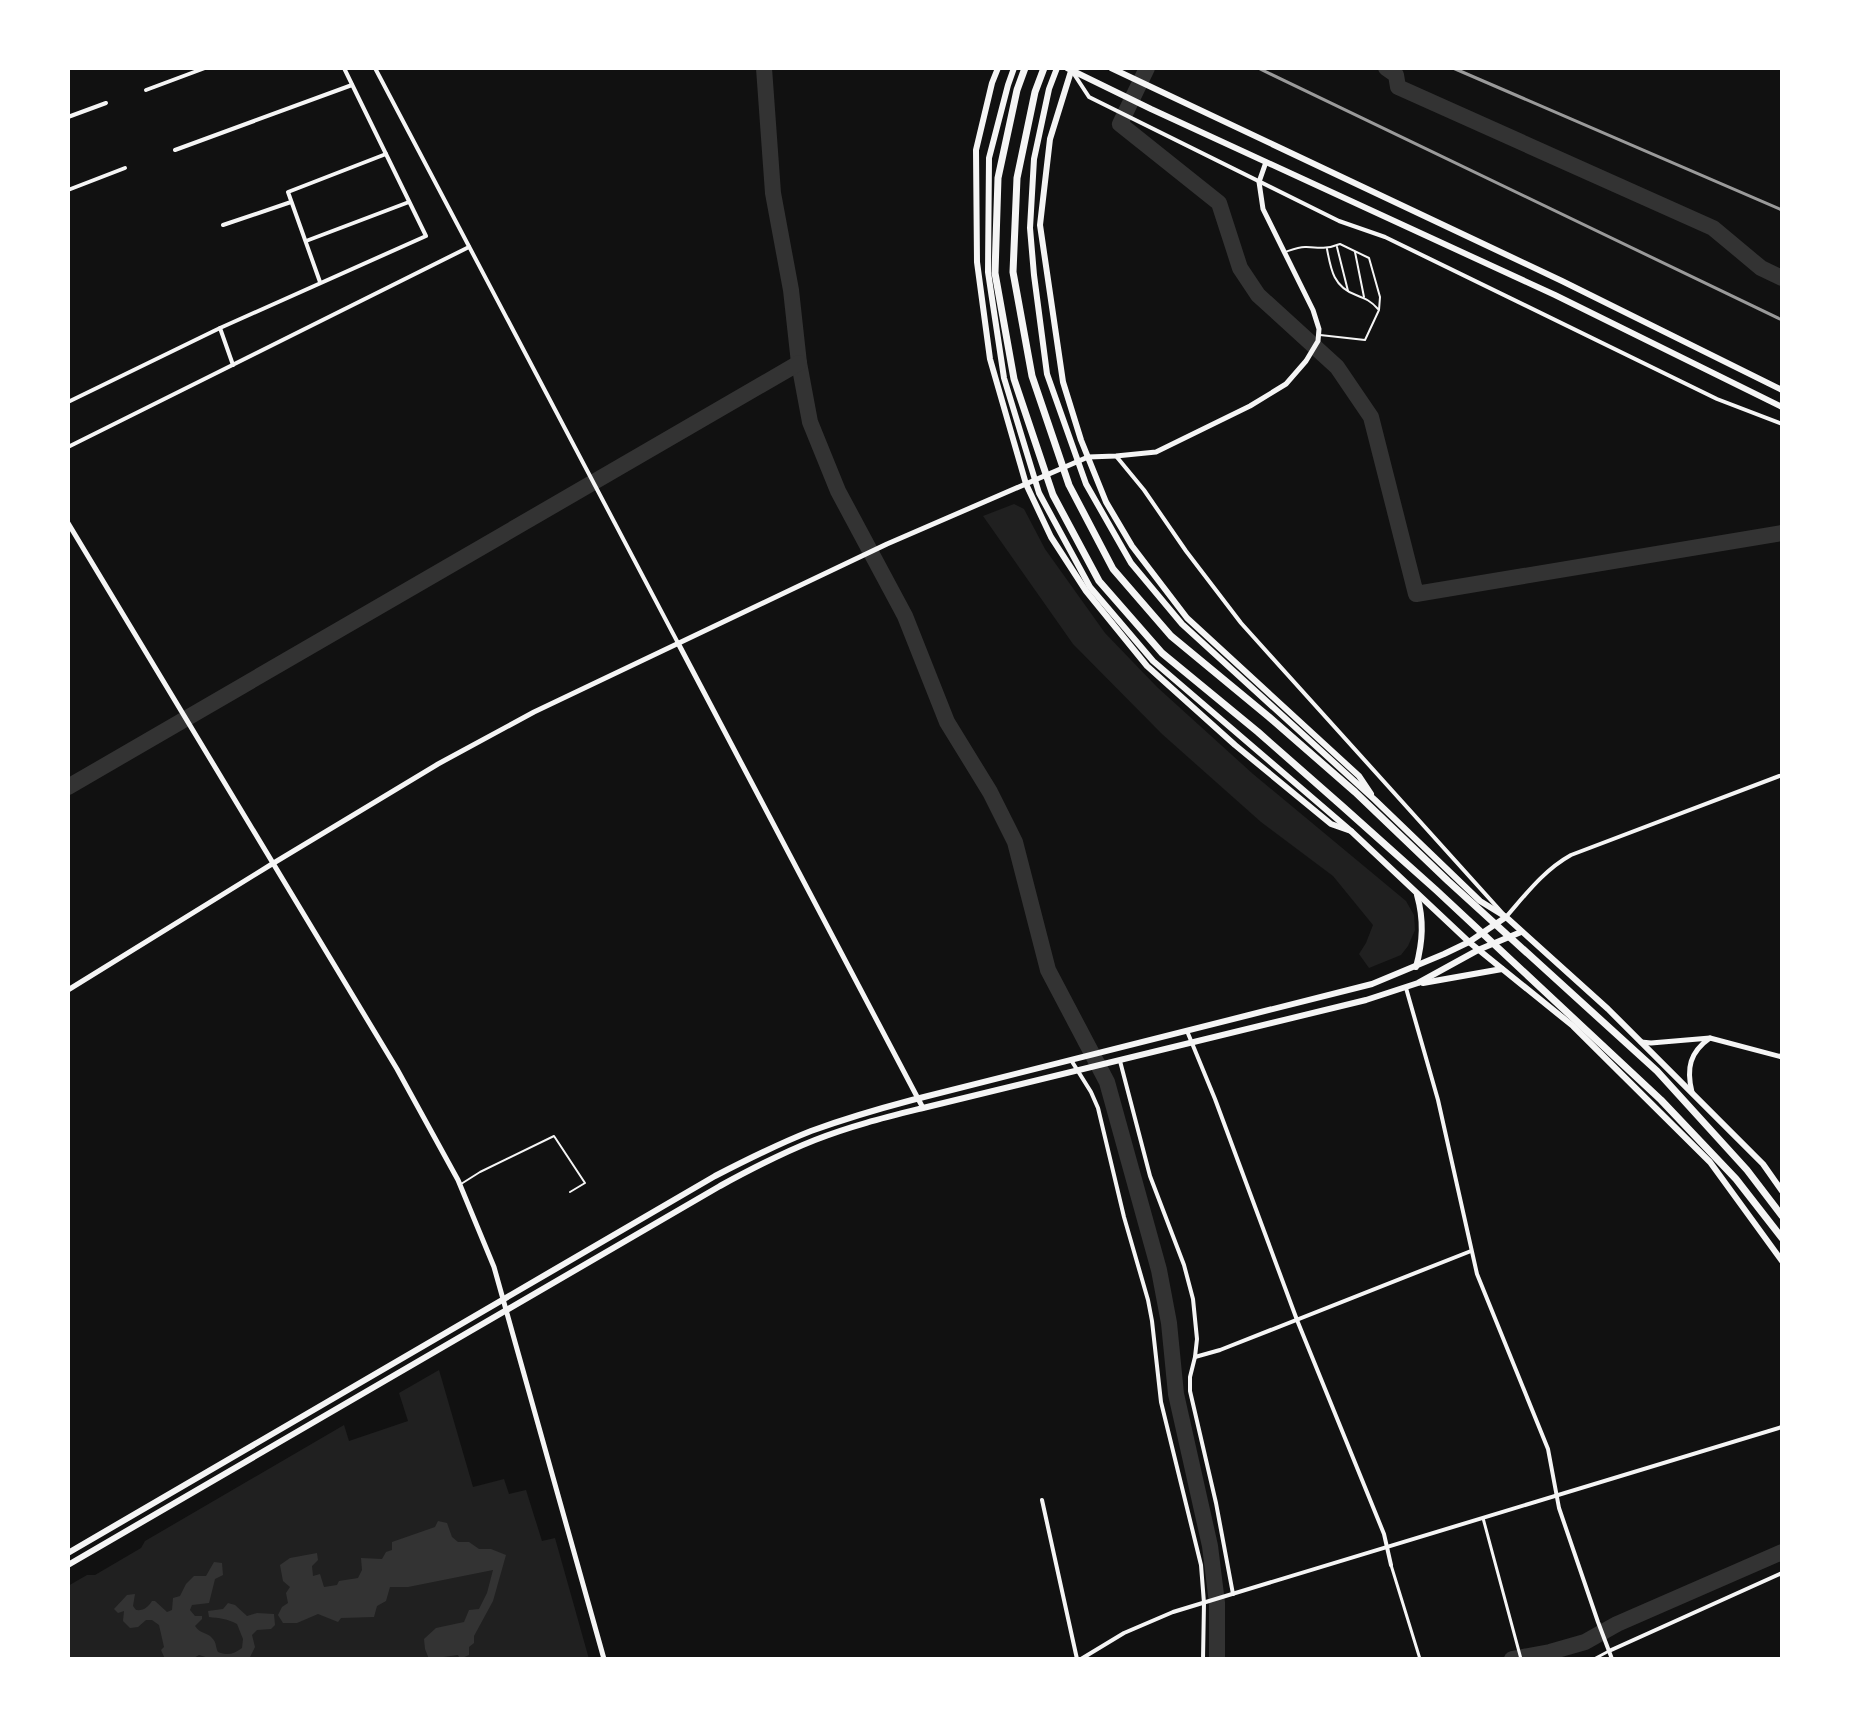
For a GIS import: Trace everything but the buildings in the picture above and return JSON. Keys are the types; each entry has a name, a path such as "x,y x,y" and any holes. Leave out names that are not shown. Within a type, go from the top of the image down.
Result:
{"highway":[{"path":"1025,68 1017,90 998,178 995,273 1014,379 1053,495 1099,581 1162,653 1258,732 1365,827 1661,1100 1736,1179 1782,1238"},
{"path":"1044,68 1035,92 1017,178 1013,272 1032,376 1069,485 1113,569 1171,636 1355,792 1657,1071 1747,1170 1782,1216"}],"main road":[{"path":"998,68 976,150 977,262 990,359 1026,484 1051,537 1086,591 1147,666 1235,745 1331,824 1351,831"},
{"path":"1014,68 989,158 988,272 1004,378 1039,493 1090,587 1153,661 1351,831 1478,950 1573,1026 1710,1162 1782,1261"},
{"path":"1057,68 1049,89 1034,159 1030,228 1047,374 1086,484 1131,563 1182,624 1375,800 1480,901 1506,917 1608,1009 1763,1164 1782,1191"},
{"path":"1111,68 1562,281 1782,390"},
{"path":"1375,800 1359,776 1187,618 1132,546 1106,502 1081,440 1063,382 1040,225 1050,139 1070,69 1555,295 1782,407"},
{"path":"1415,892 1422,913 1416,967"},
{"path":"68,1553 761,1152 823,1127 918,1099 1372,984 1469,942 1506,917"},
{"path":"68,1565 766,1162 864,1123 1406,988 1478,950 1521,932"},
{"path":"1418,983 1502,969"}],"street":[{"path":"146,90 205,68"},
{"path":"68,402 220,328 426,236 344,68"},
{"path":"375,68 923,1108"},
{"path":"1070,69 1089,97 1259,182 1339,221 1385,237 1717,399 1782,424"},
{"path":"175,150 352,85"},
{"path":"68,117 106,103"},
{"path":"321,283 288,192 386,154"},
{"path":"68,990 438,764 534,712 887,544 1088,457 1156,452 1250,406 1286,384 1306,361 1318,338 1319,329 1313,310 1263,209 1259,182 1266,162"},
{"path":"68,190 125,168"},
{"path":"223,225 291,202"},
{"path":"306,241 409,202"},
{"path":"68,447 469,247"},
{"path":"220,328 233,365"},
{"path":"1116,456 1241,623 1506,917 1560,860 1608,839 1782,775"},
{"path":"68,523 397,1069 461,1184 494,1267 604,1659"},
{"path":"1406,988 1442,1115 1481,1286 1548,1449 1556,1496 1612,1659"},
{"path":"1187,1031 1219,1108 1297,1320 1384,1534 1420,1659"},
{"path":"1692,1093 1688,1076 1693,1057 1698,1047 1710,1038"},
{"path":"1641,1042 1710,1038 1782,1057"},
{"path":"1071,1060 1098,1108 1148,1300 1161,1402 1201,1565 1203,1659"},
{"path":"1120,1060 1153,1184 1189,1283 1197,1329 1190,1391 1233,1594"},
{"path":"1195,1357 1220,1350 1471,1251"},
{"path":"1042,1500 1079,1659 1145,1623 1204,1603 1782,1427"},
{"path":"1483,1518 1520,1656"},
{"path":"1594,1659 1782,1573"}],"lane":[{"path":"1285,252 1302,246 1314,249 1340,244 1369,258 1380,297 1379,310 1365,340 1318,338"},
{"path":"1337,246 1349,292"},
{"path":"1327,248 1337,284 1371,301 1379,310"},
{"path":"1354,251 1364,298"},
{"path":"461,1184 554,1136 585,1183 570,1192"}],"shaded area":[{"path":"1014,504 1024,509 1045,549 1105,633 1157,687 1253,774 1406,901 1414,915 1415,930 1401,955 1369,968 1359,954 1373,925 1333,876 1261,822 1162,734 1073,644 983,516"},
{"path":"439,1370 473,1487 504,1479 509,1494 526,1490 542,1541 555,1538 589,1659 68,1659 68,1586 87,1575 95,1575 141,1548 145,1541 344,1425 349,1441 408,1421 399,1393"},
{"path":"438,1521 447,1523 452,1537 458,1542 469,1542 479,1549 491,1549 506,1555 493,1601 474,1636 474,1643 469,1647 469,1655 460,1659 458,1655 429,1659 424,1639 436,1628 464,1622 469,1610 479,1609 493,1570 408,1587 390,1587 386,1601 377,1606 374,1617 341,1618 338,1622 318,1614 297,1623 283,1623 278,1615 288,1603 286,1593 290,1587 283,1581 280,1565 290,1558 317,1553 318,1560 312,1566 313,1576 320,1574 324,1587 337,1585 339,1581 358,1578 362,1570 361,1558 382,1559 386,1552 392,1550 392,1542 435,1527"},
{"path":"214,1562 222,1563 223,1575 215,1579 209,1603 192,1605 190,1610 195,1616 202,1616 195,1626 215,1641 218,1652 231,1654 242,1648 243,1639 237,1624 209,1617 208,1611 223,1609 228,1603 247,1616 274,1614 275,1625 271,1629 257,1630 252,1635 255,1647 249,1659 212,1659 199,1655 192,1659 165,1659 159,1625 146,1620 138,1627 130,1628 123,1621 124,1611 118,1613 114,1609 127,1595 135,1594 133,1606 136,1610 144,1609 155,1601 167,1612 172,1610 173,1598 180,1596 194,1576 206,1576"}],"waterway":[{"path":"764,68 773,193 810,422 838,491 905,616 947,722 990,792 1015,842 1048,970 1107,1082 1159,1270 1169,1323 1176,1394 1210,1546 1217,1603 1217,1659"},
{"path":"1147,68 1120,124 1219,203 1240,268 1258,295 1337,367 1371,417 1416,594 1782,533"},
{"path":"1386,68 1396,75 1398,87 1713,228 1761,268 1782,278"},
{"path":"68,787 799,363"},
{"path":"1512,1659 1585,1642 1617,1624 1782,1552"}],"railway":[{"path":"1258,68 1782,320"},
{"path":"1453,68 1782,210"}]}
